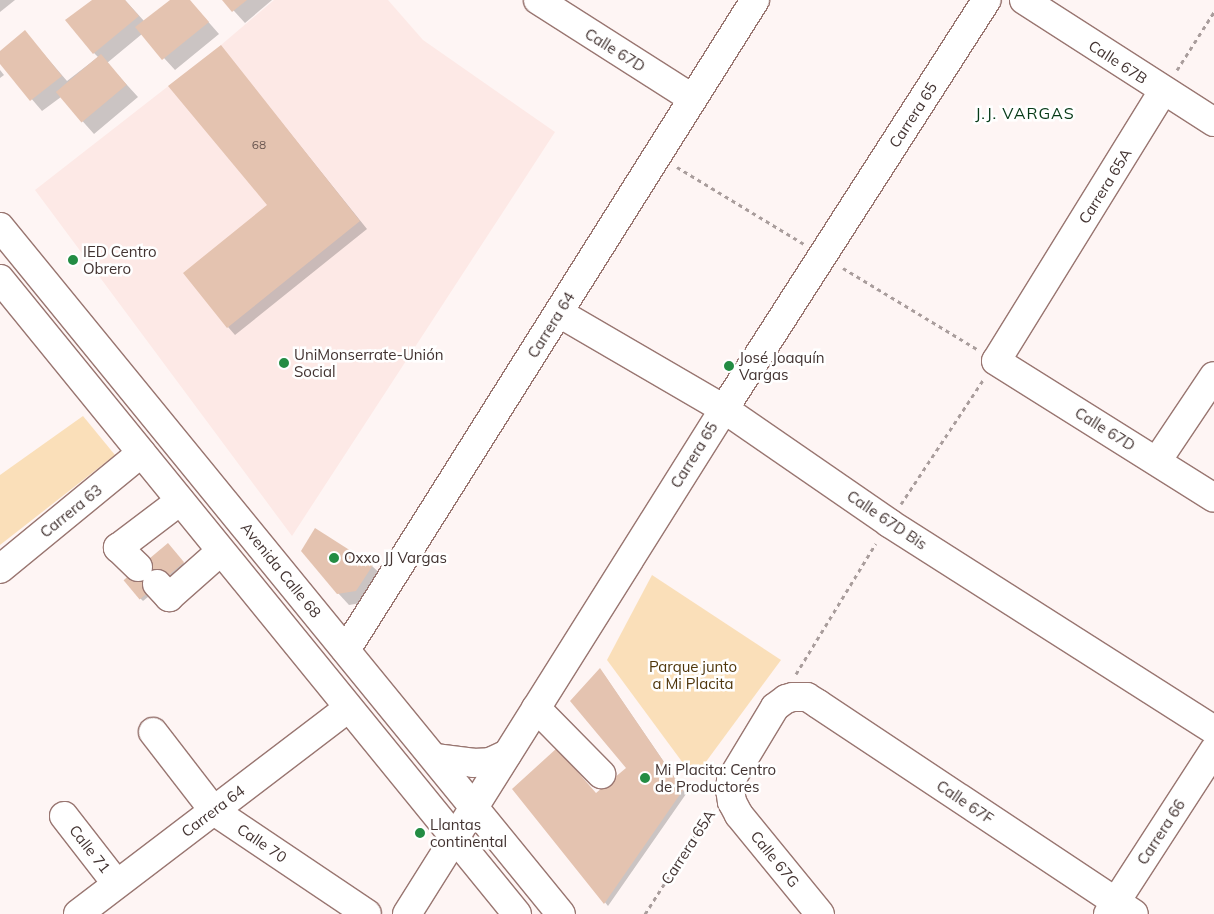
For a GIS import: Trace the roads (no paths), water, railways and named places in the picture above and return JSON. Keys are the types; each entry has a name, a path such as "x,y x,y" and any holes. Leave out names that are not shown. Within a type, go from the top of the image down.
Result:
{"street":[{"name":"Calle 67D","path":"538,0 692,98"},
{"name":"Carrera 64","path":"346,650 755,0"},
{"name":"Carrera 65","path":"407,914 724,409 987,0"},
{"name":"Calle 67B","path":"1024,0 1214,122"},
{"name":"Carrera 65A","path":"996,361 1163,91"},
{"name":"Avenida Calle 68","path":"0,226 561,914"},
{"path":"0,279 517,914"},
{"name":"Calle 67D Bis","path":"559,313 724,409 889,523 1214,730"},
{"name":"Calle 67D","path":"996,361 1214,498"},
{"path":"1157,461 1214,376"},
{"name":"Carrera 63","path":"0,569 141,453"},
{"path":"180,501 118,548 169,597 221,551"},
{"name":"Calle 67F","path":"731,791 775,707 786,699 806,697 1119,910"},
{"name":"Carrera 64","path":"78,914 116,883 214,811 348,708"},
{"path":"536,708 601,774"},
{"name":"Calle 70","path":"153,732 214,811 368,914"},
{"name":"Carrera 66","path":"1119,910 1214,750"},
{"path":"435,758 473,763 490,762 508,754"},
{"name":"Calle 67G","path":"731,791 739,815 820,914"},
{"name":"Calle 71","path":"64,816 116,883"}],"place":[{"name":"IED Centro Obrero","path":"73,260"},
{"name":"UniMonserrate-Unión Social","path":"284,363"},
{"name":"José Joaquín Vargas","path":"729,366"},
{"name":"Oxxo JJ Vargas","path":"334,558"},
{"name":"Mi Placita: Centro de Productores","path":"645,778"},
{"name":"Llantas continental","path":"420,833"}],"district":[{"name":"J.J. VARGAS","path":"1025,113"}],"park label":[{"name":"Parque junto a Mi Placita","path":"693,674"}]}
